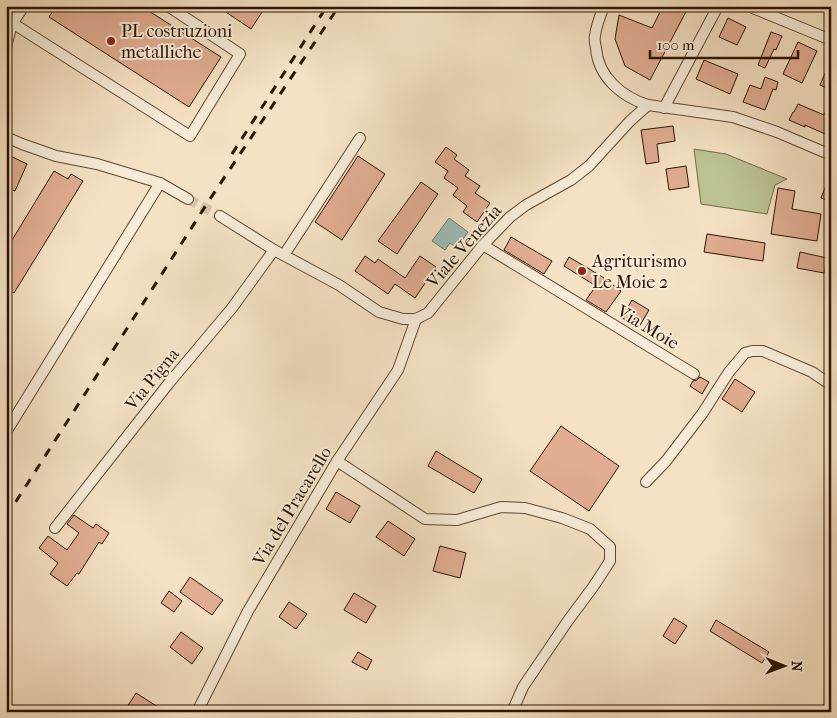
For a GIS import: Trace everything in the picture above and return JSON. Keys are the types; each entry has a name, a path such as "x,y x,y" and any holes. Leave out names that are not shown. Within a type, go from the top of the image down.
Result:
{"street":[{"path":"6,47 8,24 24,6"},
{"path":"8,24 190,136 240,54 168,6"},
{"path":"604,6 595,38 596,55 600,67 611,83 623,94 637,102 648,105 733,117 777,132 831,155"},
{"path":"664,108 718,6"},
{"path":"748,6 831,40"},
{"name":"Viale Venezia","path":"630,121 637,102"},
{"name":"Viale Venezia","path":"416,319 428,313 483,244 510,217 526,204 570,180 589,166 630,121 648,105"},
{"path":"6,137 56,156 97,164 160,184 188,198"},
{"path":"284,255 360,138"},
{"path":"6,432 160,184"},
{"path":"220,216 274,250 339,285 379,312 403,319 416,319"},
{"name":"Via Moie","path":"483,244 694,374"},
{"name":"Via Pigna","path":"55,528 169,383 232,308 274,250"},
{"name":"Via del Pracarello","path":"197,712 248,611 337,461 398,370 416,319"},
{"path":"646,482 702,414 729,372 745,353 764,351 812,372 831,385"},
{"path":"337,461 425,519 457,520 501,507 525,508 562,518 590,530 610,547 610,561 523,687 512,712"}],"green space":[{"path":"694,149 726,154 787,179 775,185 767,214 701,204"}],"water":[{"path":"449,218 468,232 457,248 450,243 445,250 432,241"}],"building":[{"path":"56,6 141,6 221,57 189,107 49,17"},
{"path":"217,6 266,6 251,29"},
{"path":"663,6 689,6 650,80 625,66 615,39 619,15 652,28"},
{"path":"728,18 746,27 737,45 719,37"},
{"path":"771,32 782,36 765,68 758,65"},
{"path":"798,42 817,51 802,83 783,74"},
{"path":"831,59 831,90 820,85"},
{"path":"704,60 738,74 730,94 696,79"},
{"path":"765,77 778,82 776,90 773,89 765,110 743,102 750,85 761,89"},
{"path":"831,98 831,121 825,134 789,120 798,104 824,115"},
{"path":"673,126 675,141 657,144 659,162 646,164 641,130"},
{"path":"446,147 457,155 454,159 469,170 465,176 480,186 475,193 490,203 477,222 463,212 467,206 453,195 458,188 444,178 448,171 435,162"},
{"path":"6,154 27,164 15,191 6,187"},
{"path":"358,156 385,174 342,240 315,222"},
{"path":"686,166 689,187 669,190 666,169"},
{"path":"54,171 68,179 71,174 83,181 14,293 6,288 6,250"},
{"path":"831,175 831,202 821,198"},
{"path":"421,182 438,194 397,254 378,241"},
{"path":"778,188 795,191 792,209 821,214 817,241 771,234"},
{"path":"707,234 765,243 763,261 704,252"},
{"path":"511,237 552,261 544,274 504,250"},
{"path":"800,252 827,258 824,273 797,268"},
{"path":"365,256 375,263 378,259 405,278 420,256 436,267 415,298 395,284 388,294 355,271"},
{"path":"569,257 601,276 621,291 606,312 586,300 596,286 564,266"},
{"path":"632,300 649,310 639,327 622,318"},
{"path":"700,377 709,382 702,394 690,386 693,381"},
{"path":"735,379 755,392 742,412 722,399"},
{"path":"561,426 619,466 589,511 530,471"},
{"path":"436,451 482,479 474,493 428,466"},
{"path":"336,492 360,506 350,523 326,509"},
{"path":"74,515 93,528 96,524 109,533 102,544 99,542 79,574 77,573 67,586 50,574 58,563 39,548 48,536 67,550 79,533 67,524"},
{"path":"388,521 415,539 404,556 376,537"},
{"path":"440,546 466,553 460,578 433,571"},
{"path":"190,577 223,600 212,615 180,592"},
{"path":"169,591 182,601 174,612 161,603"},
{"path":"354,593 376,606 366,623 344,610"},
{"path":"289,602 307,614 296,629 279,617"},
{"path":"674,618 687,626 675,644 663,636"},
{"path":"716,620 769,652 762,663 710,631"},
{"path":"181,632 203,648 192,664 170,647"},
{"path":"358,652 372,660 367,670 352,662"},
{"path":"136,693 158,707 155,712 124,712"}],"tunnel":[{"path":"188,199 220,216"}],"railway":[{"path":"232,154 327,6"},
{"path":"6,517 210,199 339,6"}],"place":[{"name":"PL costruzioni metalliche","path":"111,41"},
{"name":"Agriturismo Le Moie 2","path":"582,271"}]}
